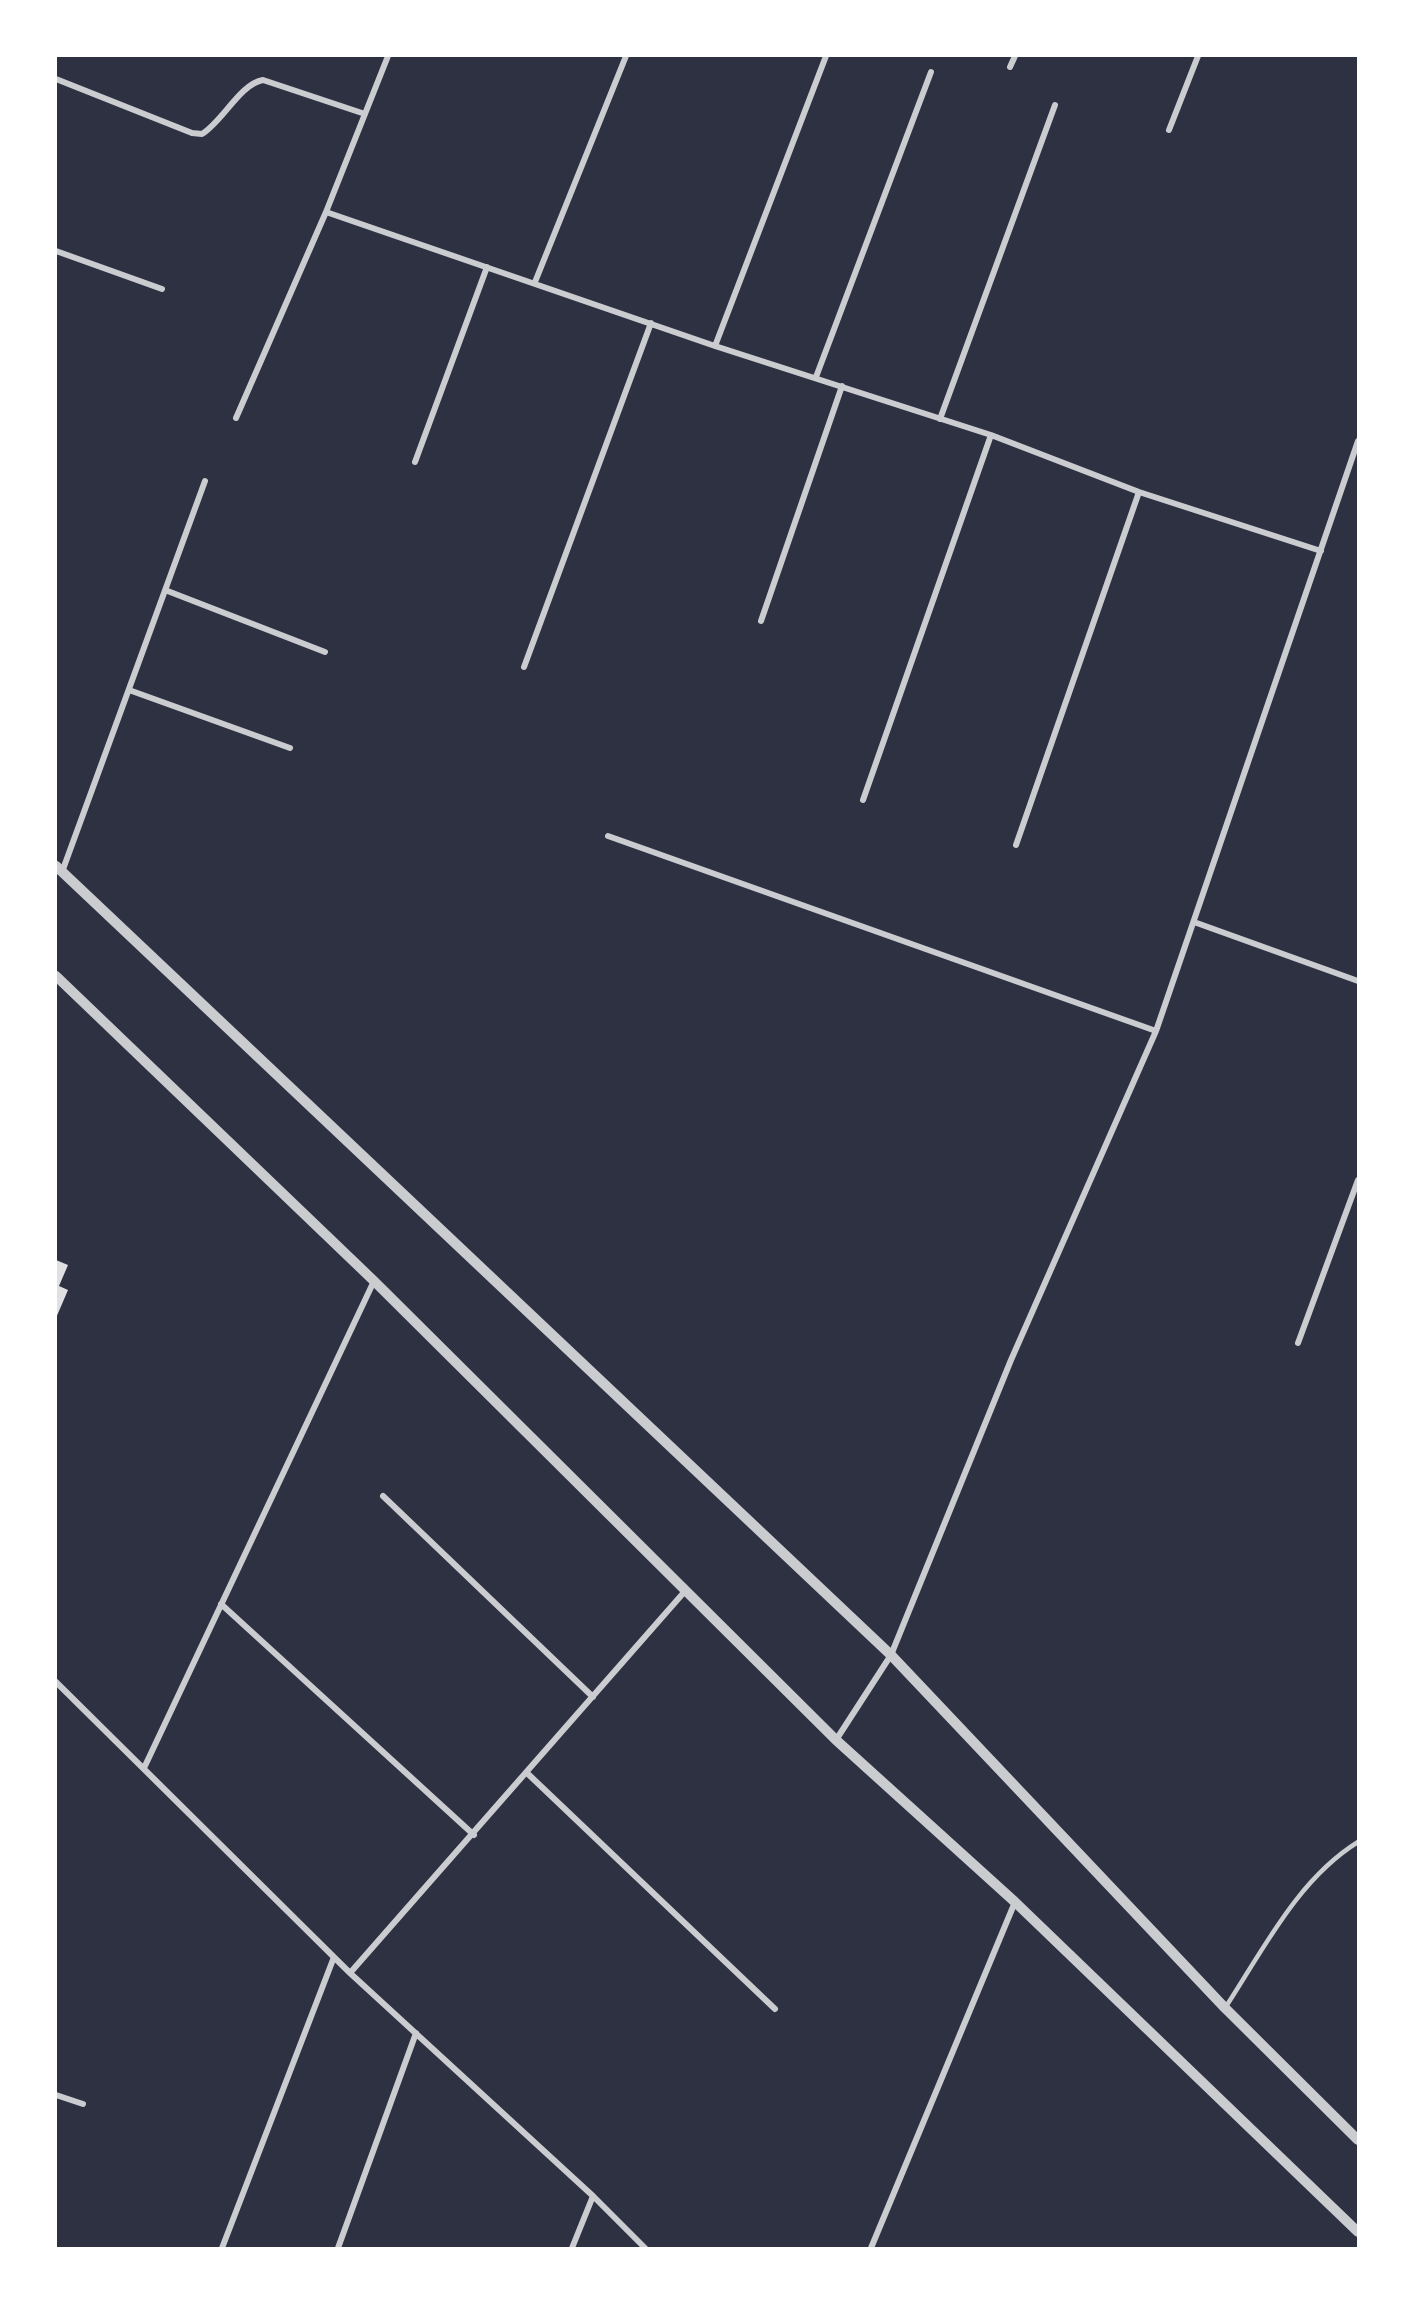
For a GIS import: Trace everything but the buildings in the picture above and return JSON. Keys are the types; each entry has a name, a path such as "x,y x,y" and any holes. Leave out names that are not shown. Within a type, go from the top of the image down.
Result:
{"street":[{"path":"236,418 326,212 388,56"},
{"path":"535,282 626,56"},
{"path":"716,346 826,56"},
{"path":"1010,67 1015,56"},
{"path":"1169,130 1198,56"},
{"path":"816,377 931,72"},
{"path":"56,80 202,134 211,129 248,86 263,80 365,114"},
{"path":"940,419 1055,105"},
{"path":"326,212 716,346 991,435 1139,492 1321,551"},
{"path":"56,251 162,290"},
{"path":"415,462 488,267"},
{"path":"524,667 651,322"},
{"path":"760,621 842,386"},
{"path":"863,800 991,435"},
{"path":"836,1740 891,1655 1011,1360 1156,1031 1359,441"},
{"path":"205,481 129,690 59,870 891,1655 1225,2008 1359,2140"},
{"path":"1016,845 1139,492"},
{"path":"165,590 325,652"},
{"path":"129,690 290,748"},
{"path":"608,836 1156,1031"},
{"path":"1194,922 1359,981"},
{"path":"56,976 374,1281 836,1740 1016,1902 1359,2232"},
{"path":"1298,1343 1359,1180"},
{"path":"144,1768 374,1281"},
{"path":"383,1496 593,1697"},
{"path":"350,1973 686,1590"},
{"path":"221,1604 474,1834"},
{"path":"56,1682 350,1973 592,2196 645,2248"},
{"path":"527,1773 775,2009"},
{"path":"871,2248 1016,1902"},
{"path":"222,2248 334,1957"},
{"path":"338,2248 416,2033"},
{"path":"56,2095 83,2104"},
{"path":"572,2248 592,2196"}],"lane":[{"path":"1225,2008 1316,1873 1338,1854 1359,1842"}]}
